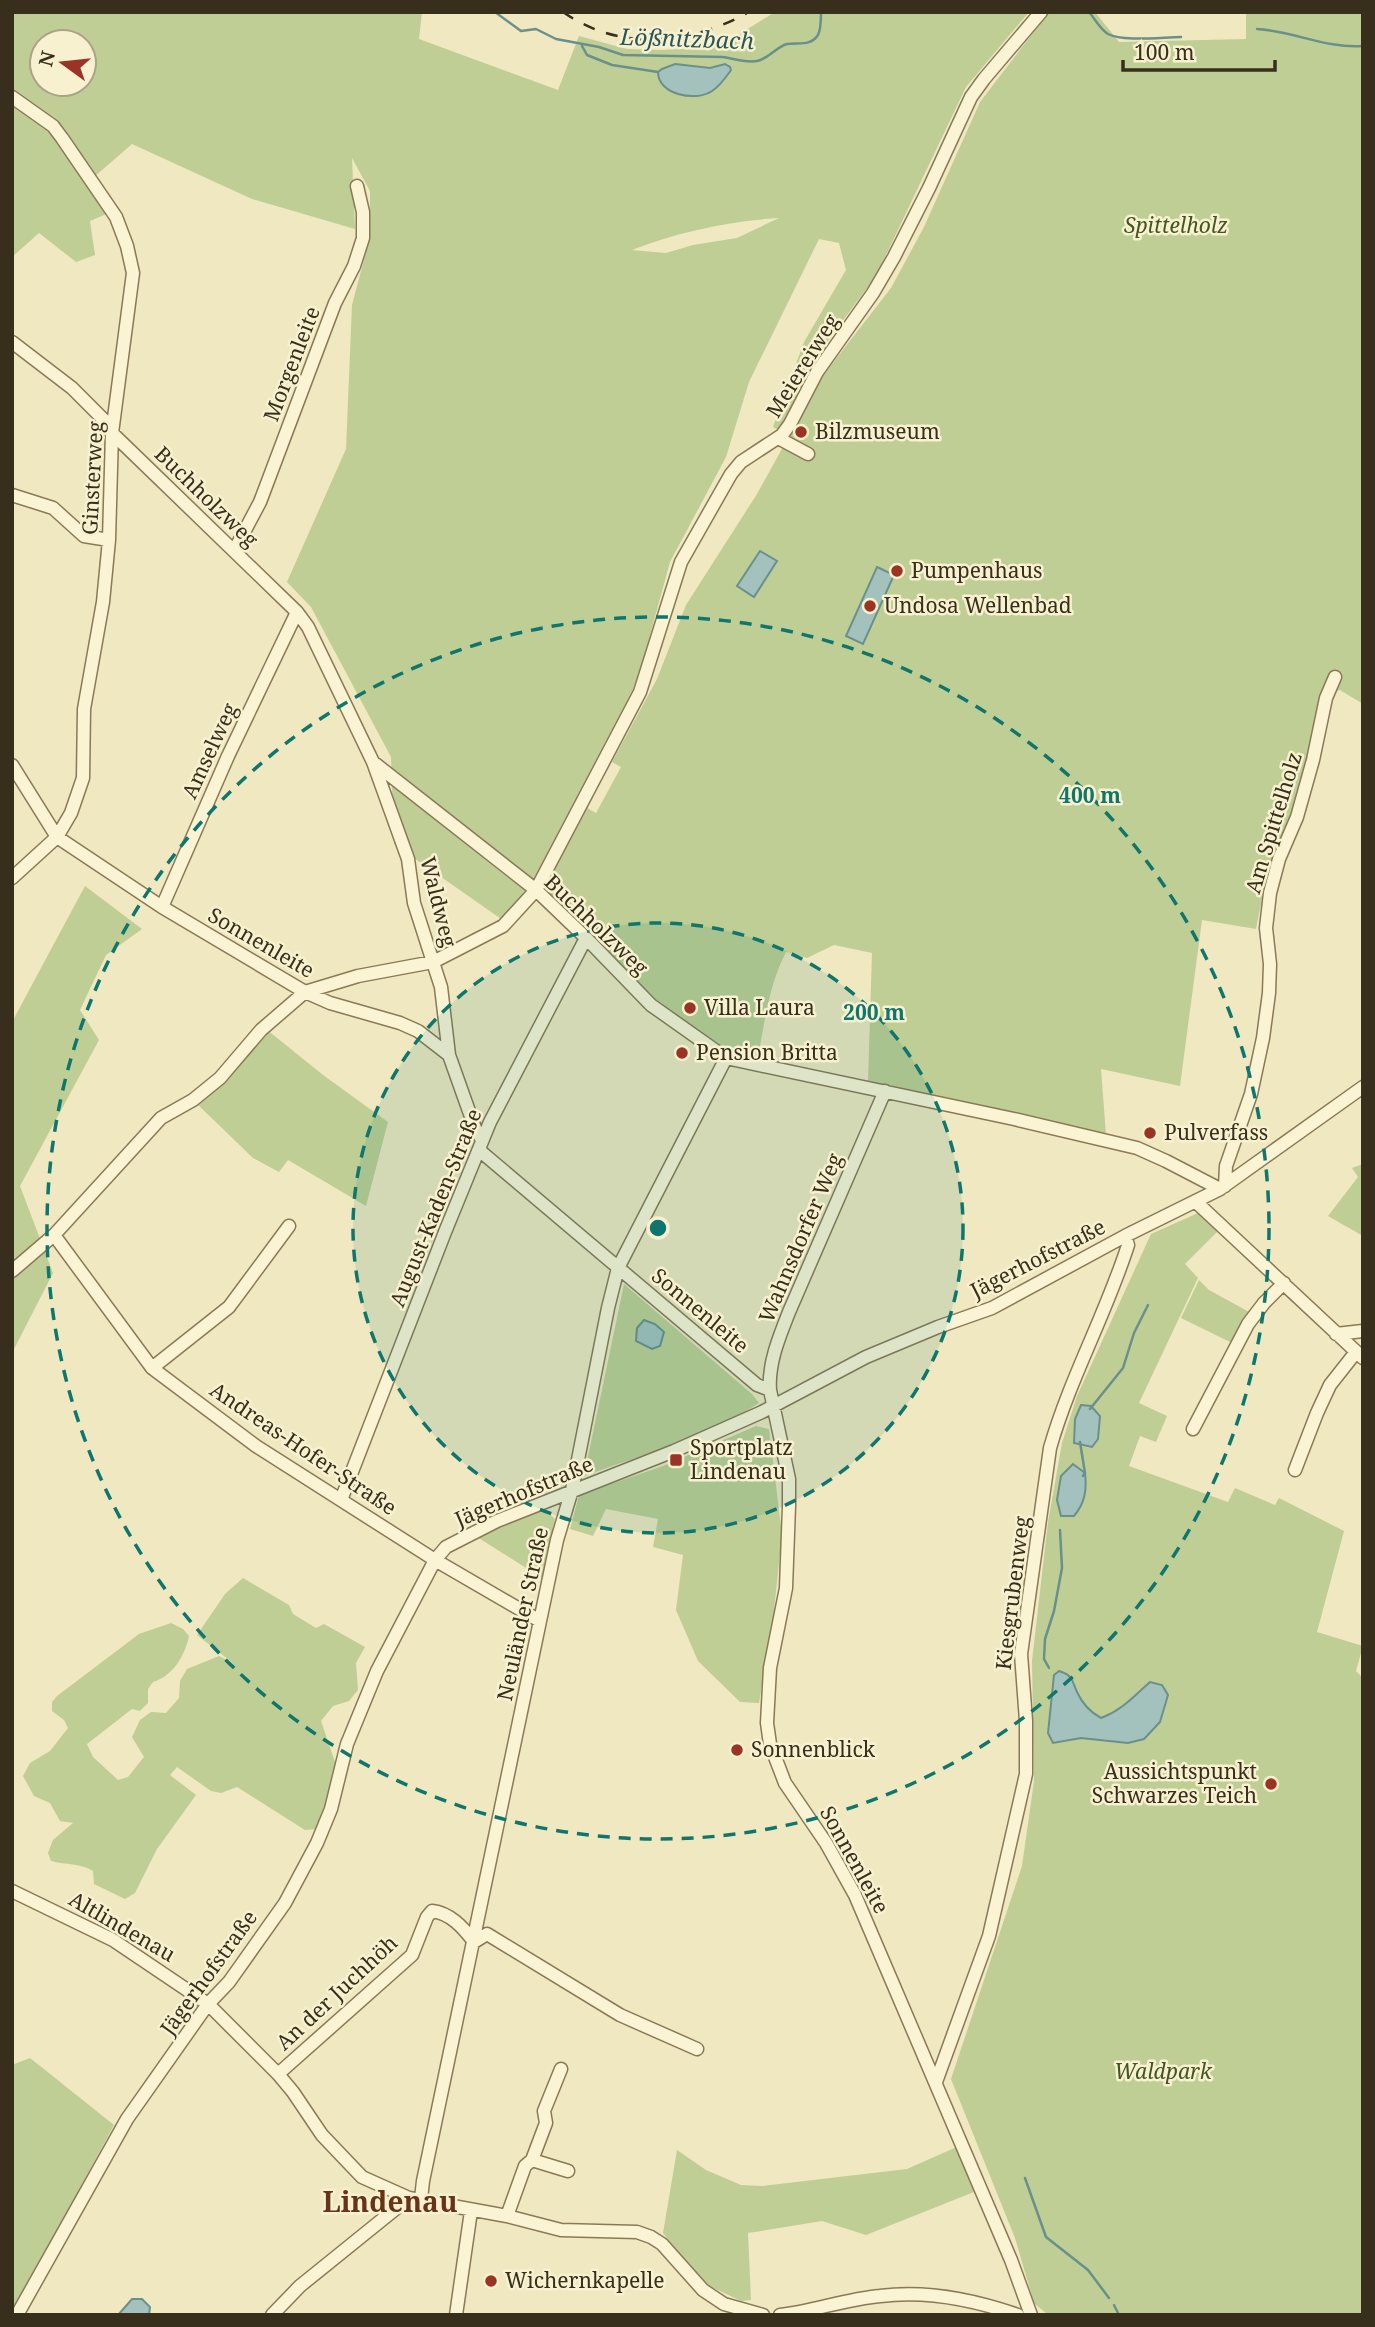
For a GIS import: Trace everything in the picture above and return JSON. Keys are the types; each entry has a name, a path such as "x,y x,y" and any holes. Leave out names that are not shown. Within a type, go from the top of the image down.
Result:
{"street":[{"name":"Meiereiweg","path":"305,992 359,976 433,962 503,926 536,890 640,692 681,562 741,462 778,438 790,424 817,372 873,293 894,257 971,97 1041,12"},
{"name":"Ginsterweg","path":"12,97 53,127 62,138 116,217 134,273 112,431 109,540 103,602 84,709 83,778 71,813 57,837 12,878"},
{"name":"Morgenleite","path":"234,551 260,502 335,303 357,258 363,238 363,212 357,186"},
{"name":"Buchholzweg","path":"12,342 72,388 112,431 297,612 309,627 373,762 536,890 651,1005 726,1058 1137,1148 1222,1188"},
{"path":"778,438 808,454"},
{"path":"12,495 53,508 84,536 109,540"},
{"name":"Amselweg","path":"162,907 228,756 297,612"},
{"name":"Am Spittelholz","path":"1222,1188 1226,1166 1251,1094 1263,1038 1269,993 1270,964 1266,928 1270,893 1279,859 1297,817 1326,698 1335,677"},
{"name":"Waldweg","path":"373,762 408,859 414,903 441,987 449,1055"},
{"name":"Sonnenleite","path":"12,765 57,837 162,907 305,992 330,1003 400,1023 418,1031 449,1055 481,1145 618,1268 757,1385 770,1390"},
{"name":"August-Kaden-Straße","path":"341,1500 481,1145 586,938"},
{"path":"12,1271 54,1235 161,1118 193,1100 220,1078 261,1030 305,992"},
{"name":"Neuländer Straße","path":"415,2199 423,2181 557,1540 572,1490 618,1268 726,1058"},
{"name":"Jägerhofstraße","path":"17,2315 127,2119 208,2004 229,1982 285,1903 317,1843 331,1809 347,1744 372,1684 435,1560 446,1546 498,1521 674,1451 762,1412 866,1357 992,1308 1125,1236 1222,1188 1363,1087"},
{"name":"Wahnsdorfer Weg","path":"773,1405 770,1390 774,1358 789,1312 885,1091"},
{"path":"1196,1202 1359,1355 1330,1385 1295,1470"},
{"path":"152,1368 229,1307 289,1226"},
{"name":"Andreas-Hofer-Straße","path":"54,1235 152,1368 256,1446 435,1560 540,1621"},
{"name":"Kiesgrubenweg","path":"936,2082 989,1937 1026,1774 1026,1721 1021,1654 1051,1448 1059,1417 1115,1287 1128,1245 1125,1236"},
{"path":"1193,1429 1248,1324 1284,1283"},
{"path":"1336,1334 1363,1331"},
{"name":"Sonnenleite","path":"773,1405 789,1479 789,1506 786,1588 766,1700 770,1744 785,1783 826,1843 855,1895 1011,2260 1031,2315"},
{"name":"Altlindenau","path":"12,1891 113,1940 208,2004 278,2074 321,2135 355,2171 378,2186 415,2199 507,2216 561,2230 637,2232 662,2244 703,2290 724,2304 763,2315"},
{"name":"An der Juchhöh","path":"278,2074 412,1955 432,1911 462,1925 474,1942"},
{"path":"474,1942 487,1934 621,2015 697,2049"},
{"path":"507,2216 546,2123 544,2110 561,2069"},
{"path":"532,2160 568,2171"},
{"path":"272,2315 316,2272 415,2199"},
{"path":"456,2315 471,2211"},
{"path":"780,2315 858,2299 905,2294 967,2302 1018,2315"}],"green space":[{"path":"12,12 422,12 419,39 558,90 579,36 627,49 700,48 730,40 775,12 1029,12 966,87 876,276 812,362 785,427 780,431 773,427 804,342 846,270 839,243 819,239 749,382 726,457 670,562 633,689 536,874 504,921 394,844 391,757 311,607 287,582 346,449 352,305 370,237 370,191 352,158 355,229 252,199 132,144 94,177 118,209 90,221 95,255 76,262 39,233 12,257","holes":["779,218 737,238 693,245 666,253 632,250 704,228"]},
{"name":"Spittelholz","path":"1049,12 1095,12 1119,42 1246,39 1246,12 1363,12 1363,704 1340,690 1333,692 1301,826 1282,868 1268,868 1256,929 1202,920 1180,1086 1101,1069 1106,1135 868,1081 872,953 834,945 807,958 786,952 765,1016 758,1057 726,1050 657,1006 545,888 587,808 596,813 621,767 612,762 657,679 686,605 757,494 821,378 891,288 924,227 980,102","holes":["877,568 894,575 862,644 846,636"]},
{"path":"85,886 142,929 106,955 80,1010 99,1040 20,1186 53,1273 12,1353 12,1022"},
{"path":"266,1029 388,1122 366,1206 288,1160 279,1172 253,1158 196,1103"},
{"path":"1363,1164 1363,1236 1328,1216 1358,1177 1352,1168"},
{"name":"Waldpark","path":"1198,1213 1218,1231 1185,1264 1198,1278 1139,1403 1167,1416 1156,1442 1140,1436 1129,1466 1228,1502 1235,1488 1275,1505 1279,1498 1344,1531 1317,1632 1363,1646 1356,1671 1363,1678 1363,2315 1048,2315 1034,2303 1015,2238 951,2079 1022,1866 1034,1781 1032,1661 1048,1522 1062,1443 1077,1396 1151,1234","holes":["1074,1682 1083,1703 1101,1718 1121,1707 1150,1682 1160,1722 1144,1739 1128,1743 1081,1738 1053,1743"]},
{"path":"1199,1280 1209,1290 1251,1313 1230,1342 1181,1318"},
{"path":"624,1284 752,1394 759,1403 697,1435 584,1476"},
{"path":"756,1426 769,1429 782,1534 773,1620 759,1703 740,1702 698,1661 676,1610 683,1555 653,1547 658,1519 606,1509 593,1536 570,1529 579,1495 663,1466"},
{"path":"543,1508 555,1519 542,1578 477,1537"},
{"path":"243,1578 289,1605 293,1614 316,1628 324,1624 365,1647 356,1663 358,1690 349,1701 333,1706 321,1721 336,1765 331,1792 317,1829 305,1830 237,1787 221,1793 211,1791 177,1767 170,1775 196,1795 157,1849 135,1893 125,1899 94,1884 93,1871 89,1868 51,1861 48,1853 53,1840 73,1823 60,1821 50,1803 34,1796 23,1776 30,1763 50,1751 68,1728 64,1720 52,1711 52,1702 57,1696 139,1634 171,1623 183,1629 189,1636 177,1664 166,1675 153,1682 148,1689 148,1703 140,1711 132,1709 87,1744 93,1757 118,1780 128,1777 144,1757 132,1737 140,1720 151,1712 166,1713 179,1698 180,1681 187,1669 219,1656 233,1663 197,1635 225,1594"},
{"path":"30,2058 114,2125 25,2290 12,2309 12,2065"},
{"path":"959,2146 979,2190 866,2235 822,2221 748,2233 751,2300 741,2301 701,2282 663,2233 677,2150 706,2170 741,2185 762,2186 907,2169"}],"water":[{"path":"675,64 710,68 725,64 731,70 712,91 688,96 671,91 660,80 658,72"},
{"path":"760,551 777,561 754,597 737,586"},
{"name":"Undosa Wellenbad","path":"877,567 894,575 863,644 846,636"},
{"path":"644,1320 655,1324 664,1332 660,1346 652,1349 636,1341 637,1328"},
{"path":"1081,1405 1091,1406 1100,1416 1098,1439 1092,1447 1074,1443 1075,1419"},
{"path":"1073,1464 1085,1473 1084,1496 1074,1516 1061,1516 1057,1500 1061,1476"},
{"path":"1059,1671 1070,1677 1084,1703 1101,1718 1121,1707 1150,1682 1162,1685 1168,1695 1160,1722 1144,1739 1128,1743 1081,1738 1053,1743 1048,1733 1054,1675"},
{"path":"132,2299 142,2299 150,2307 149,2315 118,2315"}],"waterway":[{"name":"Lößnitzbach","path":"495,12 521,31 536,29 556,39 599,47 623,55 723,57 749,61 761,60 787,44 815,39 819,33 821,12"},
{"name":"Lößnitzbach","path":"1089,12 1102,29 1115,36 1181,37"},
{"name":"Lößnitzbach","path":"1257,29 1336,45 1363,46"},
{"path":"582,46 587,55 612,65 658,72"},
{"path":"1090,1409 1123,1368 1134,1333 1148,1305"},
{"path":"1080,1442 1085,1473 1083,1476"},
{"path":"1049,1668 1044,1659 1045,1639 1054,1611 1062,1568 1060,1530"},
{"path":"1025,2178 1046,2237 1088,2270 1109,2298"},
{"path":"1114,2305 1119,2315"}],"railway":[{"path":"563,12 608,34 655,39 703,32 749,12"}],"place":[{"name":"Bilzmuseum","path":"801,432"},
{"name":"Pumpenhaus","path":"897,571"},
{"name":"Undosa Wellenbad","path":"870,606"},
{"name":"Villa Laura","path":"690,1008"},
{"name":"Pension Britta","path":"682,1053"},
{"name":"Pulverfass","path":"1150,1133"},
{"name":"Sportplatz Lindenau","path":"676,1460"},
{"name":"Sonnenblick","path":"737,1750"},
{"name":"Aussichtspunkt Schwarzes Teich","path":"1271,1784"},
{"name":"Wichernkapelle","path":"491,2281"}],"district":[{"name":"Lindenau","path":"390,2202"}]}
